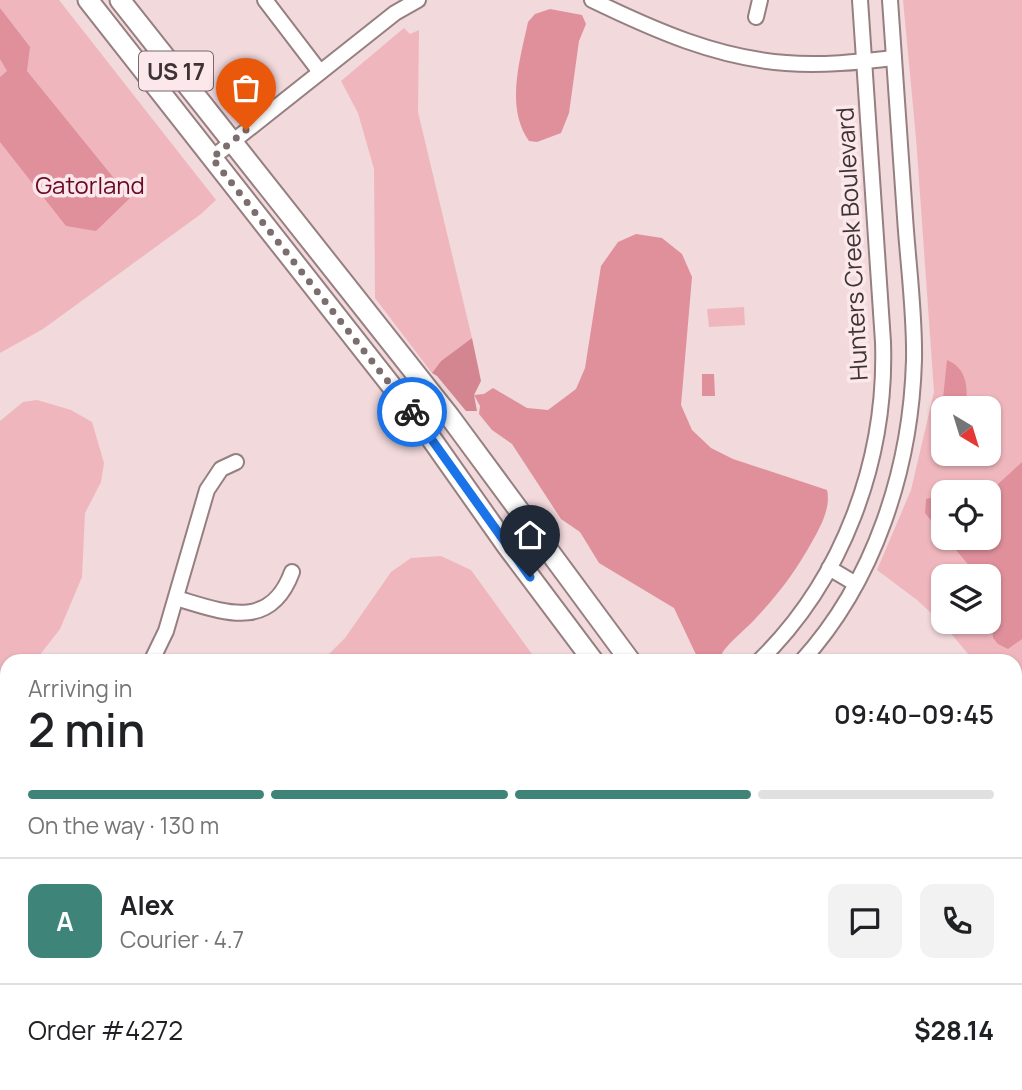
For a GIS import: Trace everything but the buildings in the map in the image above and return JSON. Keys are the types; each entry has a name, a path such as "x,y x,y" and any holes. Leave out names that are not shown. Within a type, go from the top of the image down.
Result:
{"main road":[{"name":"US 17","path":"88,0 416,417 513,555 588,654"},
{"name":"US 17","path":"120,0 450,417 625,654"}],"street":[{"path":"265,0 320,72"},
{"path":"212,158 395,13 418,0"},
{"path":"592,0 658,32 739,56 787,64 894,58"},
{"path":"756,17 760,0"},
{"name":"Hunters Creek Boulevard","path":"765,654 791,626 829,568 859,506 875,448 884,363 860,0"},
{"path":"808,654 856,584 879,532 897,481 908,431 914,360 890,0"},
{"path":"154,654 166,631 207,490 221,469 236,462"},
{"path":"829,568 856,584"},
{"path":"176,598 228,614 256,612 285,589 292,572"}],"green space":[{"name":"Gatorland","path":"0,0 59,0 216,200 201,214 43,329 0,353"},
{"path":"903,0 1022,0 1022,654 968,654 951,634 1001,634 1001,564 931,564 931,613 877,570 911,490 931,405 931,466 1001,466 1001,396 933,396 916,138"},
{"path":"404,28 410,34 419,30 418,112 472,338 441,361 432,373 375,298 374,169 358,113 341,81"},
{"path":"744,307 745,325 709,327 707,309"},
{"path":"37,400 71,410 92,422 104,463 101,482 85,513 82,577 60,629 40,654 0,654 0,421 23,402"},
{"path":"441,556 471,570 532,654 329,654 345,638 391,572 411,558"}],"shaded area":[{"path":"0,8 30,47 27,71 130,198 96,231 66,226 0,142 0,77 7,71 0,59"},
{"path":"550,9 582,15 586,24 579,41 569,113 561,133 537,142 529,141 518,113 518,67 528,22 535,14"},
{"path":"636,234 662,238 682,254 692,277 681,405 692,430 711,448 733,459 827,490 828,503 824,516 807,551 773,599 722,654 696,654 674,608 599,563 580,532 561,519 512,444 492,430 479,414 480,406 474,395 484,394 493,388 527,408 548,410 576,389 585,368 601,266 618,242"},
{"path":"472,338 481,381 474,395 477,411 466,411 432,373 441,361"},
{"path":"947,360 963,374 966,396 943,396"},
{"path":"702,374 714,374 715,396 702,396"},
{"path":"1022,462 1022,639 1008,649 993,638 993,634 1001,634 1001,564 968,564 956,550 1001,550 1001,481"},
{"path":"931,498 931,520 925,513 926,499"}],"way so far":[{"path":"246,130 212,158 412,412"}],"route":[{"path":"412,412 530,577"}]}
